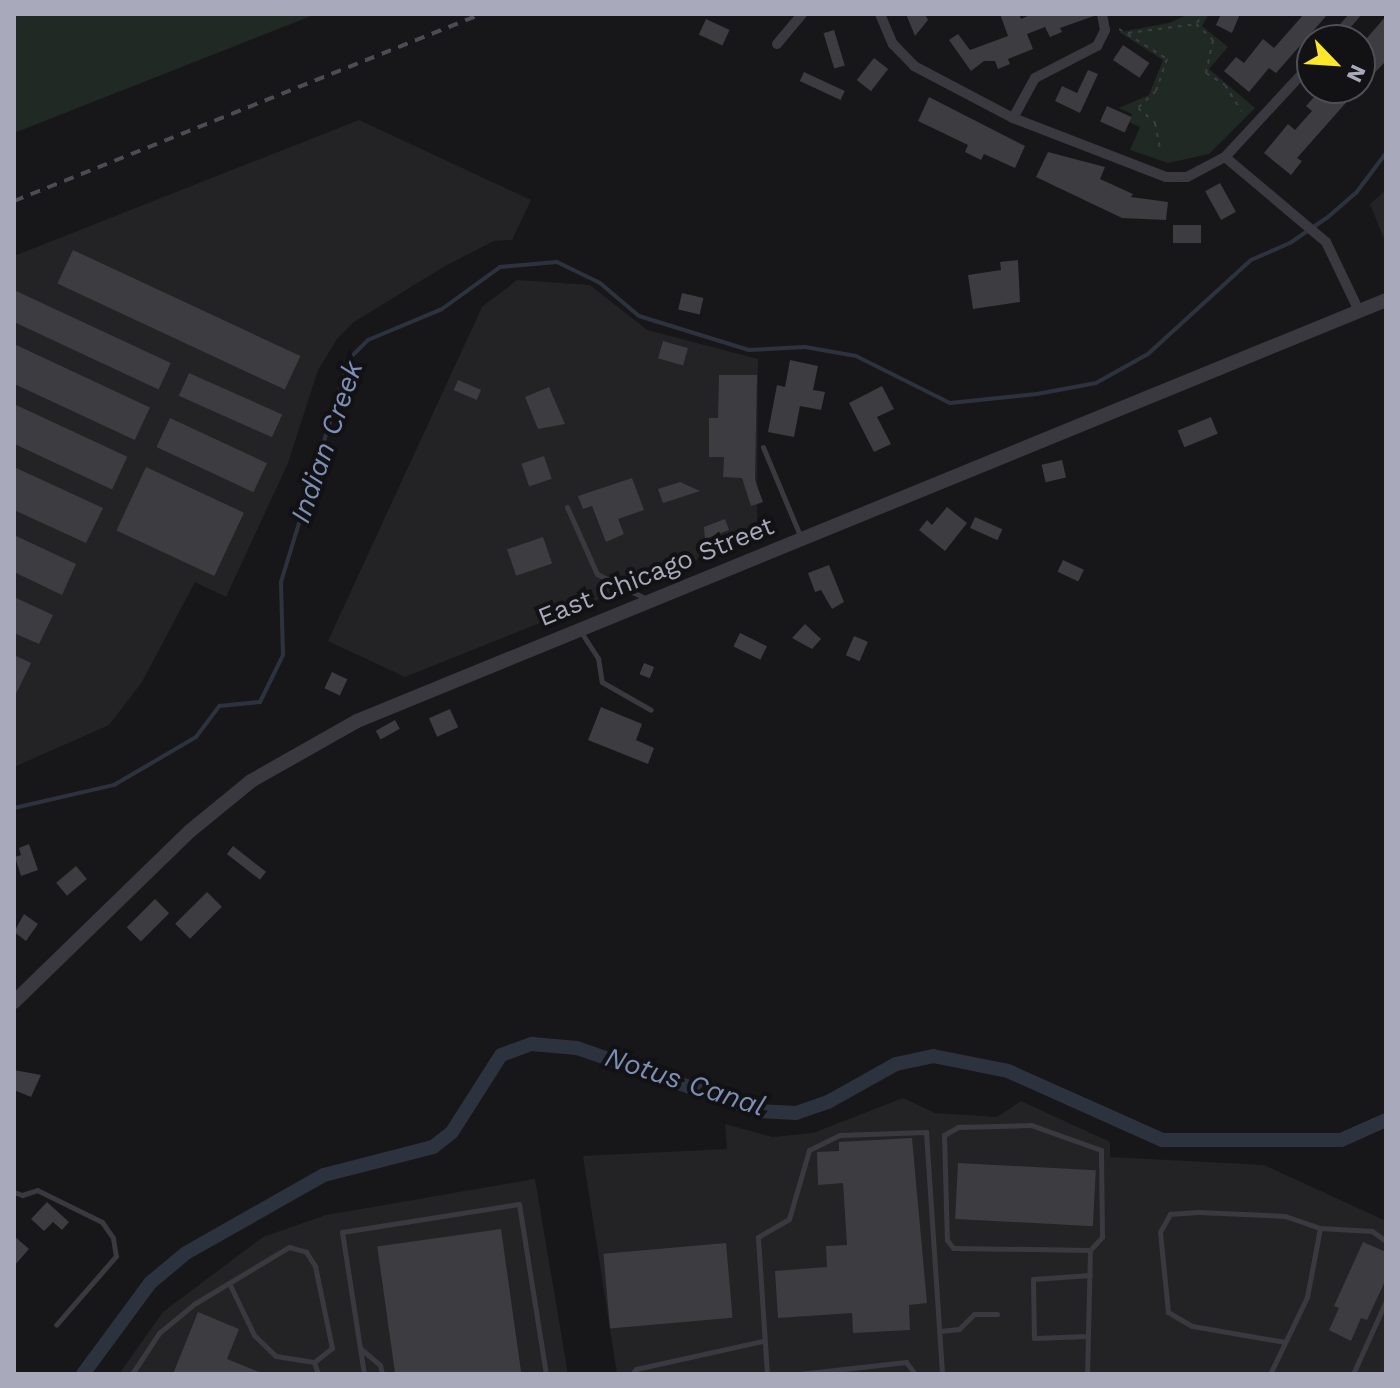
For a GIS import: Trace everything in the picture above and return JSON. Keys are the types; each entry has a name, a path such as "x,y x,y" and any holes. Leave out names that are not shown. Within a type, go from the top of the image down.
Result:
{"street":[{"path":"777,44 802,14"},
{"path":"880,14 893,44 914,66 1013,118 1166,177 1187,177 1225,157 1296,80"},
{"path":"1013,118 1035,78 1097,46 1105,30 1102,14"},
{"path":"1225,157 1326,242 1359,311"},
{"name":"East Chicago Street","path":"14,1002 190,831 251,781 357,721 648,599 1386,300"}],"lane":[{"path":"763,447 801,539"},
{"path":"567,507 597,574 648,599"},
{"path":"578,628 598,658 602,682 651,710"},
{"path":"1087,1374 1090,1250 1102,1237 1101,1150 1031,1125 958,1127 944,1135 947,1240 953,1248 1090,1250"},
{"path":"767,1374 762,1341 758,1237 789,1219 809,1150 840,1135 926,1132 942,1374"},
{"path":"14,1192 22,1195 37,1190 102,1222 113,1238 116,1256 56,1325"},
{"path":"364,1374 342,1232 519,1204 546,1374"},
{"path":"1285,1342 1192,1326 1168,1312 1160,1232 1170,1214 1198,1212 1285,1216 1320,1228 1372,1231 1386,1241"},
{"path":"1270,1374 1307,1297 1320,1228"},
{"path":"132,1374 159,1333 229,1283 289,1247 306,1252 315,1266 332,1348 314,1362 276,1356 254,1335 229,1283"},
{"path":"1088,1336 1034,1338 1033,1279 1090,1275"},
{"path":"1353,1374 1386,1301"},
{"path":"940,1331 959,1329 974,1314 997,1314"},
{"path":"632,1374 636,1369 762,1341"},
{"path":"361,1349 380,1365 382,1374"},
{"path":"314,1362 318,1374"},
{"path":"799,1374 906,1362 915,1374"}],"path":[{"path":"1128,33 1196,24 1203,14"},
{"path":"1196,24 1213,40 1206,73 1225,85 1241,111"},
{"path":"1118,29 1167,59 1156,91 1138,108 1155,123 1160,149"}],"shaded area":[{"path":"14,14 316,14 14,133"},
{"path":"1189,14 1209,14 1202,26 1228,47 1209,69 1255,108 1209,154 1168,163 1130,150 1140,127 1129,122 1132,114 1119,108 1149,95 1163,60 1119,32 1169,23"},
{"path":"359,120 531,200 512,240 494,241 445,266 354,322 337,339 318,370 288,463 226,597 195,582 142,682 109,725 14,767 14,256"},
{"path":"1386,190 1386,244 1370,204"},
{"path":"517,280 590,285 647,330 758,359 757,536 405,677 328,641 482,307"},
{"path":"903,1098 935,1113 997,1117 1021,1101 1110,1142 1110,1157 1264,1165 1386,1221 1386,1374 617,1374 583,1156 727,1149 725,1124 772,1137 813,1133"},
{"path":"535,1179 568,1374 119,1374 163,1312 263,1237 326,1215"}],"building":[{"path":"906,14 925,14 928,20 915,36"},
{"path":"1000,14 1019,14 1021,19 1032,14 1094,16 1060,28 1062,32 1050,37 1045,27 1027,34 1033,49 1008,59 1010,64 998,69 995,61 984,61 971,71 949,40 958,34 970,50 1008,36"},
{"path":"1221,14 1240,14 1232,33 1216,25"},
{"path":"1304,14 1328,14 1319,24 1296,24 1296,50 1276,73 1269,68 1249,92 1224,71 1236,57 1244,63 1263,39 1274,48"},
{"path":"1386,16 1386,61 1376,71 1376,28"},
{"path":"706,19 730,30 722,45 699,34"},
{"path":"834,30 845,65 834,69 823,33"},
{"path":"1123,45 1150,63 1139,78 1113,60"},
{"path":"874,58 888,69 871,91 857,80"},
{"path":"1088,70 1098,74 1080,113 1055,101 1062,86 1077,93"},
{"path":"804,72 845,91 841,100 800,81"},
{"path":"929,97 1025,146 1015,168 984,154 981,160 965,152 968,145 918,121"},
{"path":"1345,104 1297,158 1302,161 1291,175 1264,153 1288,124 1295,130 1312,111 1306,106"},
{"path":"1107,106 1132,117 1125,133 1100,122"},
{"path":"1048,152 1105,167 1100,179 1133,194 1131,197 1168,202 1166,220 1122,218 1036,177"},
{"path":"1220,183 1236,212 1221,220 1205,191"},
{"path":"1173,225 1201,225 1201,243 1173,243"},
{"path":"73,250 300,356 285,390 57,284"},
{"path":"1018,260 1020,302 973,309 968,275 1001,270 1000,262"},
{"path":"14,290 171,363 159,389 14,322"},
{"path":"682,293 703,298 700,315 678,310"},
{"path":"663,341 688,348 683,365 658,358"},
{"path":"14,344 150,407 135,440 14,384"},
{"path":"790,360 818,366 813,390 825,392 821,410 800,406 794,437 768,432 777,385 785,387"},
{"path":"189,373 282,414 272,437 179,396"},
{"path":"719,375 757,375 755,480 763,502 751,506 742,478 723,477 724,457 709,457 709,418 718,418"},
{"path":"458,380 481,390 477,400 454,390"},
{"path":"882,386 894,409 877,417 891,444 874,452 849,403"},
{"path":"549,387 565,424 538,429 525,397"},
{"path":"14,404 127,457 112,489 14,444"},
{"path":"1211,417 1218,434 1184,447 1178,430"},
{"path":"170,418 267,463 253,492 156,447"},
{"path":"544,456 552,479 529,487 521,464"},
{"path":"1062,460 1066,478 1046,482 1042,465"},
{"path":"14,467 103,508 86,543 14,510"},
{"path":"146,467 244,513 214,576 116,530"},
{"path":"632,478 644,510 618,519 624,534 606,542 592,506 583,509 578,496"},
{"path":"680,482 700,491 663,503 658,489"},
{"path":"947,507 967,523 945,551 919,530 927,520 932,525"},
{"path":"975,517 1002,529 998,540 970,528"},
{"path":"725,519 729,530 705,539 704,527"},
{"path":"14,535 76,564 62,595 14,572"},
{"path":"543,537 552,563 516,576 507,549"},
{"path":"1063,560 1084,570 1078,582 1058,572"},
{"path":"829,565 844,602 832,609 821,590 815,592 808,573"},
{"path":"14,597 53,615 39,644 14,633"},
{"path":"805,624 821,639 812,649 792,638"},
{"path":"740,633 767,646 760,660 733,646"},
{"path":"854,636 868,642 860,661 846,655"},
{"path":"14,655 31,663 14,698"},
{"path":"644,663 654,667 650,678 640,674"},
{"path":"332,672 347,679 340,695 324,688"},
{"path":"601,707 642,724 636,740 654,748 648,764 588,740"},
{"path":"450,709 458,727 437,737 429,718"},
{"path":"395,720 400,729 381,739 376,731"},
{"path":"29,844 38,870 21,876 15,857 21,855 19,848"},
{"path":"233,846 266,872 260,880 227,854"},
{"path":"76,866 87,879 67,896 56,883"},
{"path":"207,892 222,907 190,939 175,924"},
{"path":"155,899 169,913 141,941 127,927"},
{"path":"24,914 38,924 26,941 14,932"},
{"path":"14,1070 41,1075 31,1097 14,1090"},
{"path":"912,1138 927,1303 909,1305 910,1330 853,1333 852,1313 778,1318 775,1271 827,1267 826,1246 847,1245 843,1183 818,1185 817,1152 839,1151 839,1142"},
{"path":"958,1163 1096,1170 1093,1226 955,1219"},
{"path":"47,1202 69,1222 62,1230 53,1222 44,1231 31,1219"},
{"path":"501,1229 521,1374 395,1374 377,1246"},
{"path":"14,1236 29,1249 14,1266"},
{"path":"1363,1242 1386,1252 1386,1279 1367,1320 1361,1318 1351,1341 1329,1330 1339,1308 1334,1306"},
{"path":"726,1243 733,1318 610,1328 603,1254"},
{"path":"198,1312 239,1329 227,1359 264,1374 173,1374"}],"waterway":[{"name":"Indian Creek","path":"14,808 114,785 196,737 219,706 260,702 283,655 281,582 349,359 368,340 442,309 500,267 557,262 600,283 639,316 749,350 805,347 856,356 950,403 1037,394 1096,383 1148,354 1251,260 1290,243 1328,217 1356,193 1386,153"},
{"name":"Notus Canal","path":"83,1374 150,1283 186,1253 324,1175 433,1147 452,1132 501,1055 532,1044 577,1048 759,1111 796,1113 828,1102 896,1064 933,1056 1008,1071 1162,1140 1341,1140 1386,1120"}],"railway":[{"path":"14,201 481,14"}]}
